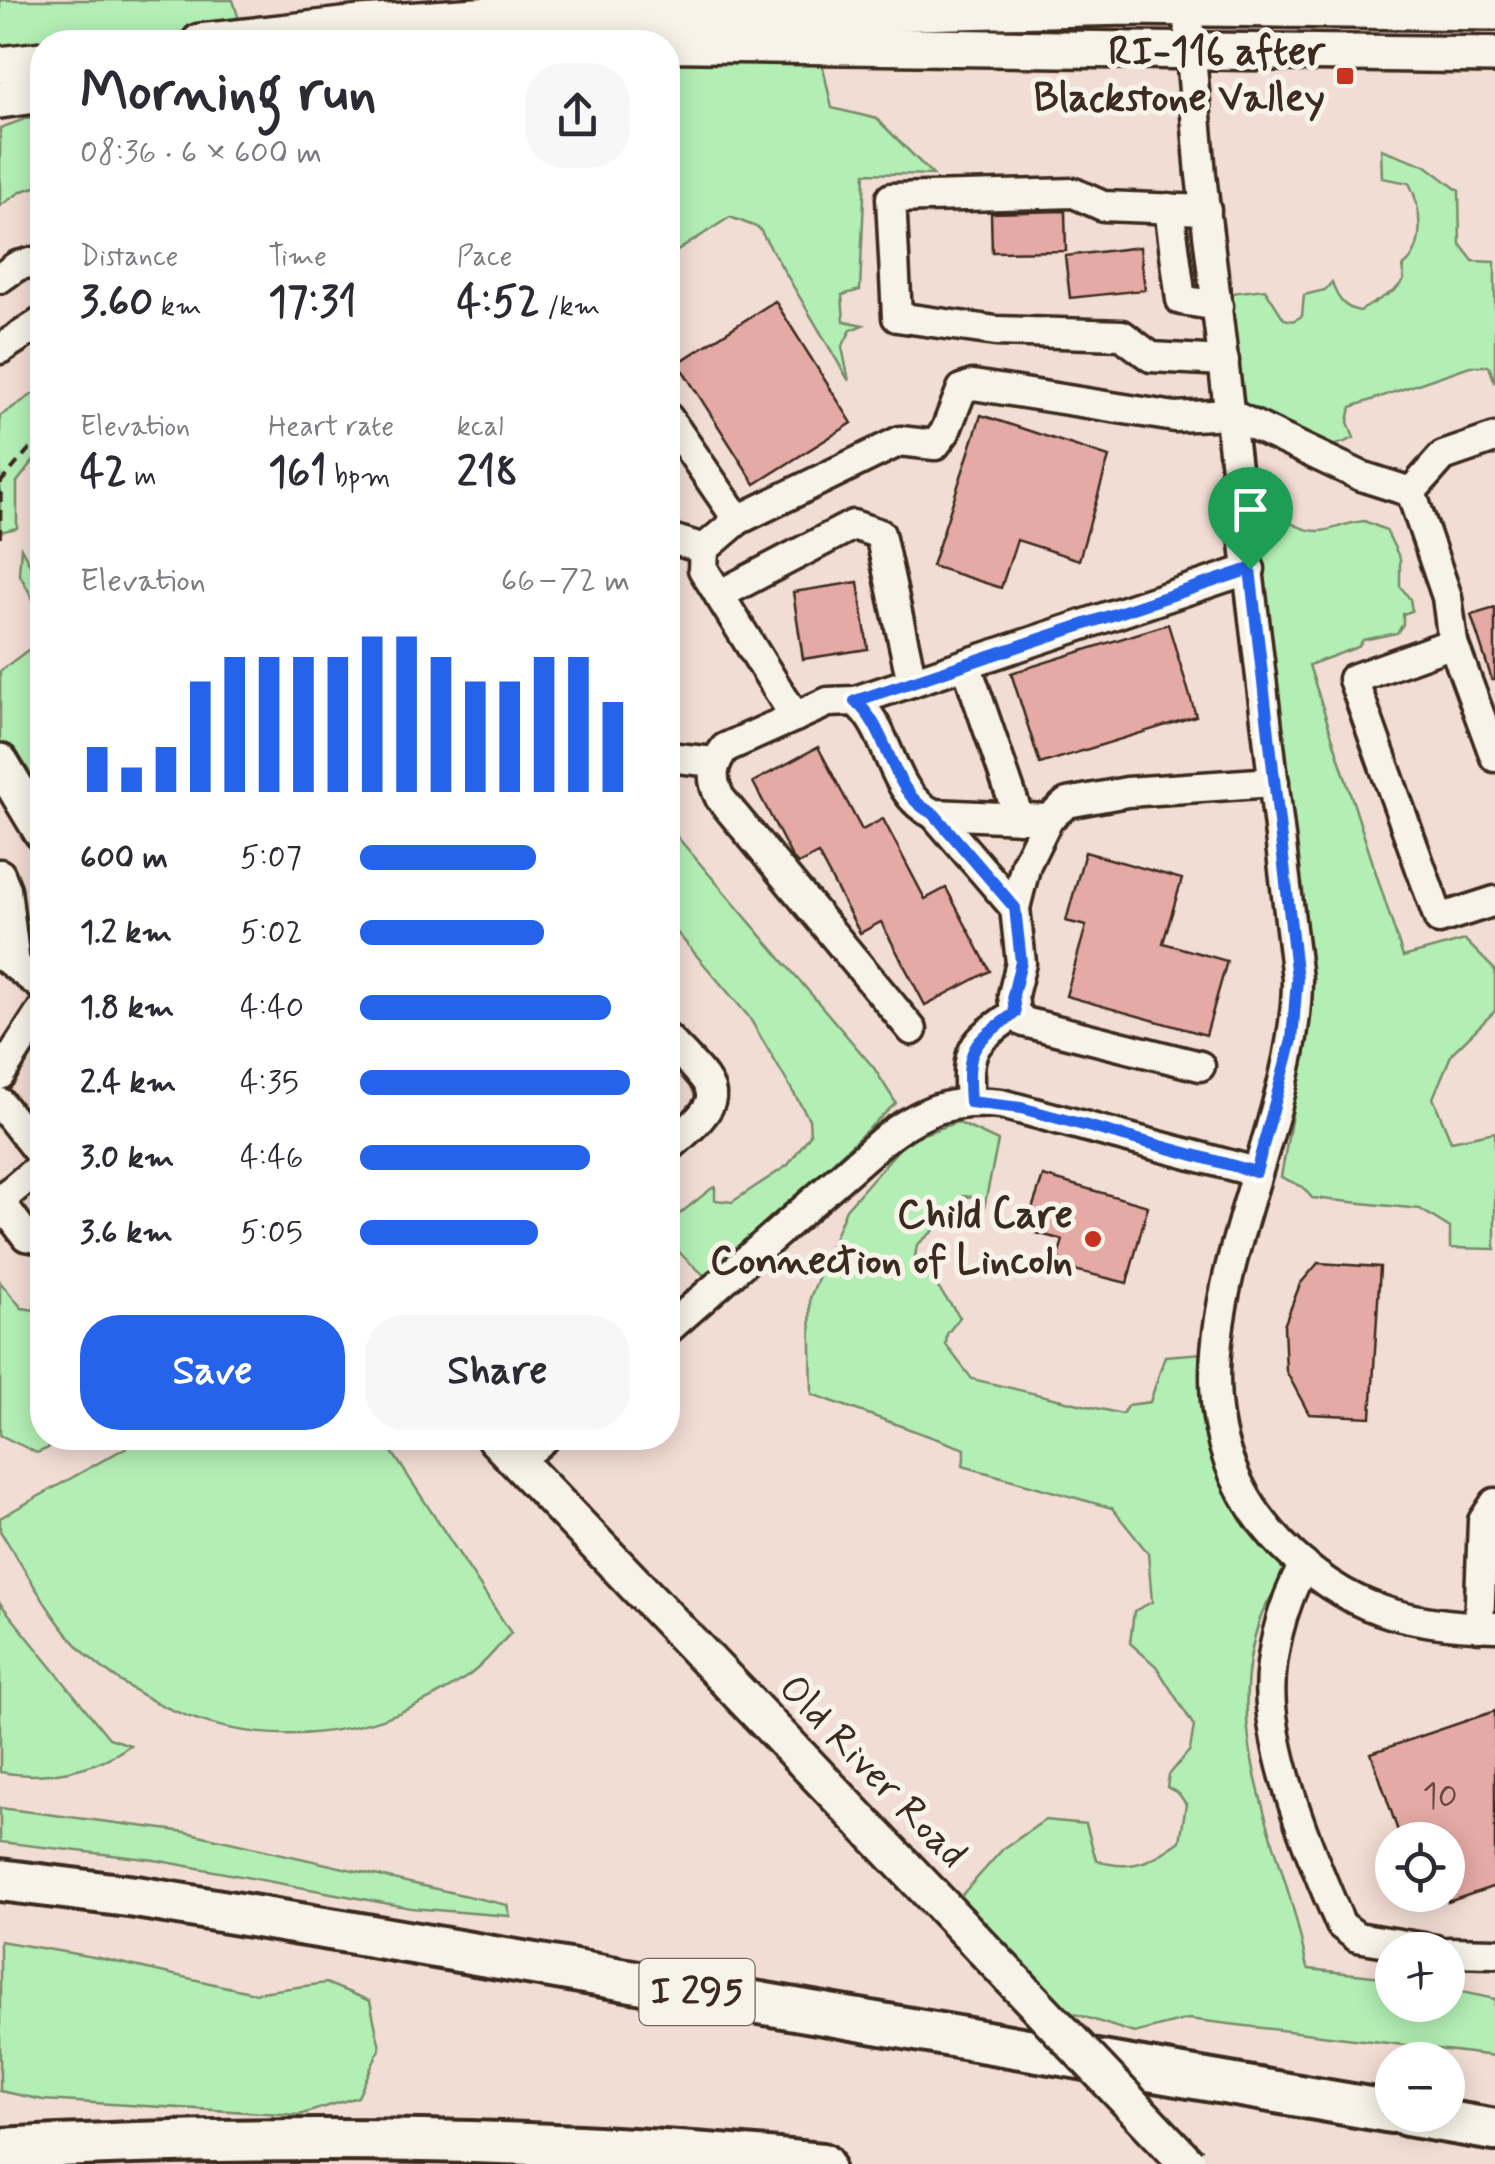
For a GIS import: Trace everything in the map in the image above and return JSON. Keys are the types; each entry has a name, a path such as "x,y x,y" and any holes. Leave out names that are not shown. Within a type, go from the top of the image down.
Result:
{"highway":[{"name":"I 295","path":"0,1880 136,1897 354,1933 1375,2109"},
{"path":"1465,2125 1495,2130"},
{"path":"0,2149 213,2141 413,2140 633,2149 822,2164"}],"main road":[{"path":"316,30 432,18 643,6 836,13 1187,7 1495,12"},
{"path":"680,44 1495,56"},
{"path":"0,65 30,61"},
{"path":"0,100 30,96"},
{"path":"0,762 30,812"},
{"name":"Old River Road","path":"507,1450 1188,2164"}],"street":[{"path":"1187,7 1206,210 1294,941 1297,994 1288,1058 1218,1328 1215,1400 1222,1436 1241,1487 1263,1522 1304,1565 1343,1594 1384,1613 1429,1624 1487,1627 1483,1521 1495,1503"},
{"path":"1206,210 1103,206 1074,193 892,198 897,317 996,331 1122,336 1150,356 1224,361"},
{"path":"1169,208 1182,300 1218,306"},
{"path":"0,278 17,266 30,263"},
{"path":"0,349 30,330"},
{"path":"794,717 703,569 704,549 738,520 900,442 934,445 945,432 962,389 973,385 1175,417 1230,414 1361,476 1411,492"},
{"path":"680,435 738,520"},
{"path":"1411,492 1443,456 1495,438"},
{"path":"1411,492 1446,597 1453,644 1495,757"},
{"path":"719,595 853,525 880,534 912,682"},
{"path":"680,542 704,549"},
{"path":"912,1030 720,798 713,784 714,762 725,748 828,702 855,701 1250,569"},
{"path":"1453,644 1353,679 1439,920 1495,901"},
{"path":"966,664 1019,818"},
{"path":"855,701 871,714 905,788 920,808 934,814 1048,819"},
{"path":"680,758 714,762"},
{"path":"1200,1066 1024,1022 1015,1013 1013,995 1021,962 1015,908 1026,864 1048,819 1068,803 1127,792 1274,782"},
{"path":"934,814 1015,908"},
{"path":"0,874 6,889 8,960 30,977"},
{"path":"970,1102 967,1061 976,1041 1015,1013"},
{"path":"0,1075 30,1029"},
{"path":"680,1052 708,1081 713,1095 712,1107 680,1137"},
{"path":"0,1102 30,1141"},
{"path":"680,1310 901,1126 937,1106 970,1102 1021,1108 1256,1172"},
{"path":"30,1175 3,1198 30,1237"},
{"path":"1304,1565 1292,1586 1277,1639 1271,1705 1288,1783 1341,1925 1357,1937 1375,1940"},
{"path":"1465,1952 1495,1953"}],"path":[{"path":"0,538 1,482 30,448"}],"green space":[{"path":"0,0 233,0 242,30 30,30 30,59 0,63"},
{"path":"680,38 817,40 832,108 877,119 933,175 865,173 860,290 842,295 844,321 863,325 851,330 842,347 849,381 759,228 730,217 680,249"},
{"path":"30,117 30,189 0,206 0,128"},
{"path":"1381,149 1425,165 1459,191 1460,244 1473,261 1495,262 1495,383 1489,366 1470,366 1351,407 1348,422 1354,438 1331,446 1282,434 1240,443 1222,294 1265,289 1284,319 1293,321 1302,316 1304,295 1325,290 1332,282 1342,301 1360,311 1395,290 1404,280 1403,266 1416,249 1419,215 1409,183 1382,178"},
{"path":"30,396 30,465 17,482 17,528 0,532 0,416"},
{"path":"1364,521 1386,530 1400,559 1400,586 1410,599 1412,611 1403,614 1403,624 1397,633 1363,640 1358,647 1309,665 1403,957 1465,940 1495,970 1495,1011 1452,1053 1433,1098 1451,1141 1495,1132 1495,1249 1450,1248 1450,1228 1420,1209 1312,1198 1303,1187 1281,1177 1307,1030 1248,532 1289,522 1319,531"},
{"path":"21,548 30,564 30,594 19,573"},
{"path":"30,648 30,807 0,756 0,671"},
{"path":"680,840 874,1068 896,1103 708,1279 680,1252 680,1213 715,1187 715,1200 732,1202 788,1165 810,1135 809,1119 749,1017 680,936"},
{"path":"957,1122 998,1141 983,1213 973,1197 963,1196 960,1208 917,1245 915,1257 960,1317 947,1334 946,1345 972,1379 1122,1414 1128,1405 1150,1402 1165,1356 1216,1352 1219,1401 1248,1484 1303,1555 1260,1619 1249,1664 1247,1708 1259,1793 1306,1964 1309,1969 1375,1976 1375,2022 1465,2022 1465,1993 1495,1999 1495,2056 1465,2052 1465,2042 1379,2042 1188,2019 1134,2033 1051,2006 951,1907 1003,1849 1045,1820 1086,1824 1096,1860 1108,1864 1141,1863 1180,1841 1186,1804 1167,1787 1169,1775 1190,1750 1194,1726 1156,1666 1130,1643 1134,1611 1152,1602 1148,1553 1112,1508 963,1466 965,1449 812,1394 810,1298 846,1209 907,1140"},
{"path":"0,1282 22,1308 30,1309 30,1450 0,1435"},
{"path":"122,1450 391,1450 511,1633 468,1676 421,1703 373,1722 324,1732 274,1734 225,1727 177,1712 131,1688 88,1656 41,1596 0,1531 0,1518"},
{"path":"0,1603 109,1738 130,1745 101,1761 68,1771 33,1775 0,1772"},
{"path":"0,1808 186,1832 507,1905 510,1916 411,1908 155,1860 0,1842"},
{"path":"0,1941 99,1958 254,1993 326,1983 370,2001 380,2048 358,2097 299,2115 43,2100 0,2091"}],"building":[{"path":"1065,211 1066,251 992,252 991,213"},
{"path":"1140,247 1145,290 1070,298 1065,256"},
{"path":"775,301 852,423 755,484 680,362"},
{"path":"981,415 1109,457 1079,560 1017,540 1001,588 932,566"},
{"path":"858,582 868,649 803,659 793,592"},
{"path":"1495,608 1495,680 1492,680 1471,615"},
{"path":"1168,624 1196,716 1040,764 1011,673"},
{"path":"818,747 862,830 883,819 925,899 946,888 990,971 925,1005 881,922 860,933 818,854 798,864 793,859 753,782"},
{"path":"1085,852 1182,879 1163,943 1227,961 1206,1035 1066,996 1086,926 1066,921"},
{"path":"1043,1176 1148,1206 1127,1283 1066,1268 1058,1257 1063,1240 1036,1233 1029,1218"},
{"path":"1318,1263 1380,1267 1371,1417 1309,1414 1286,1371 1284,1326 1300,1284"},
{"path":"1495,1711 1495,1886 1465,1896 1465,1822 1395,1822 1371,1753"}],"place":[{"name":"RI-116 after Blackstone Valley","path":"1345,76"},
{"name":"Child Care Connection of Lincoln","path":"1093,1239"}],"route":[{"path":"1250,569 1297,979 1292,1040 1256,1172 1021,1108 970,1102 967,1061 976,1041 1015,1013 1013,995 1021,962 1015,908 934,814 920,808 905,788 871,714 855,701 1250,569"}]}
